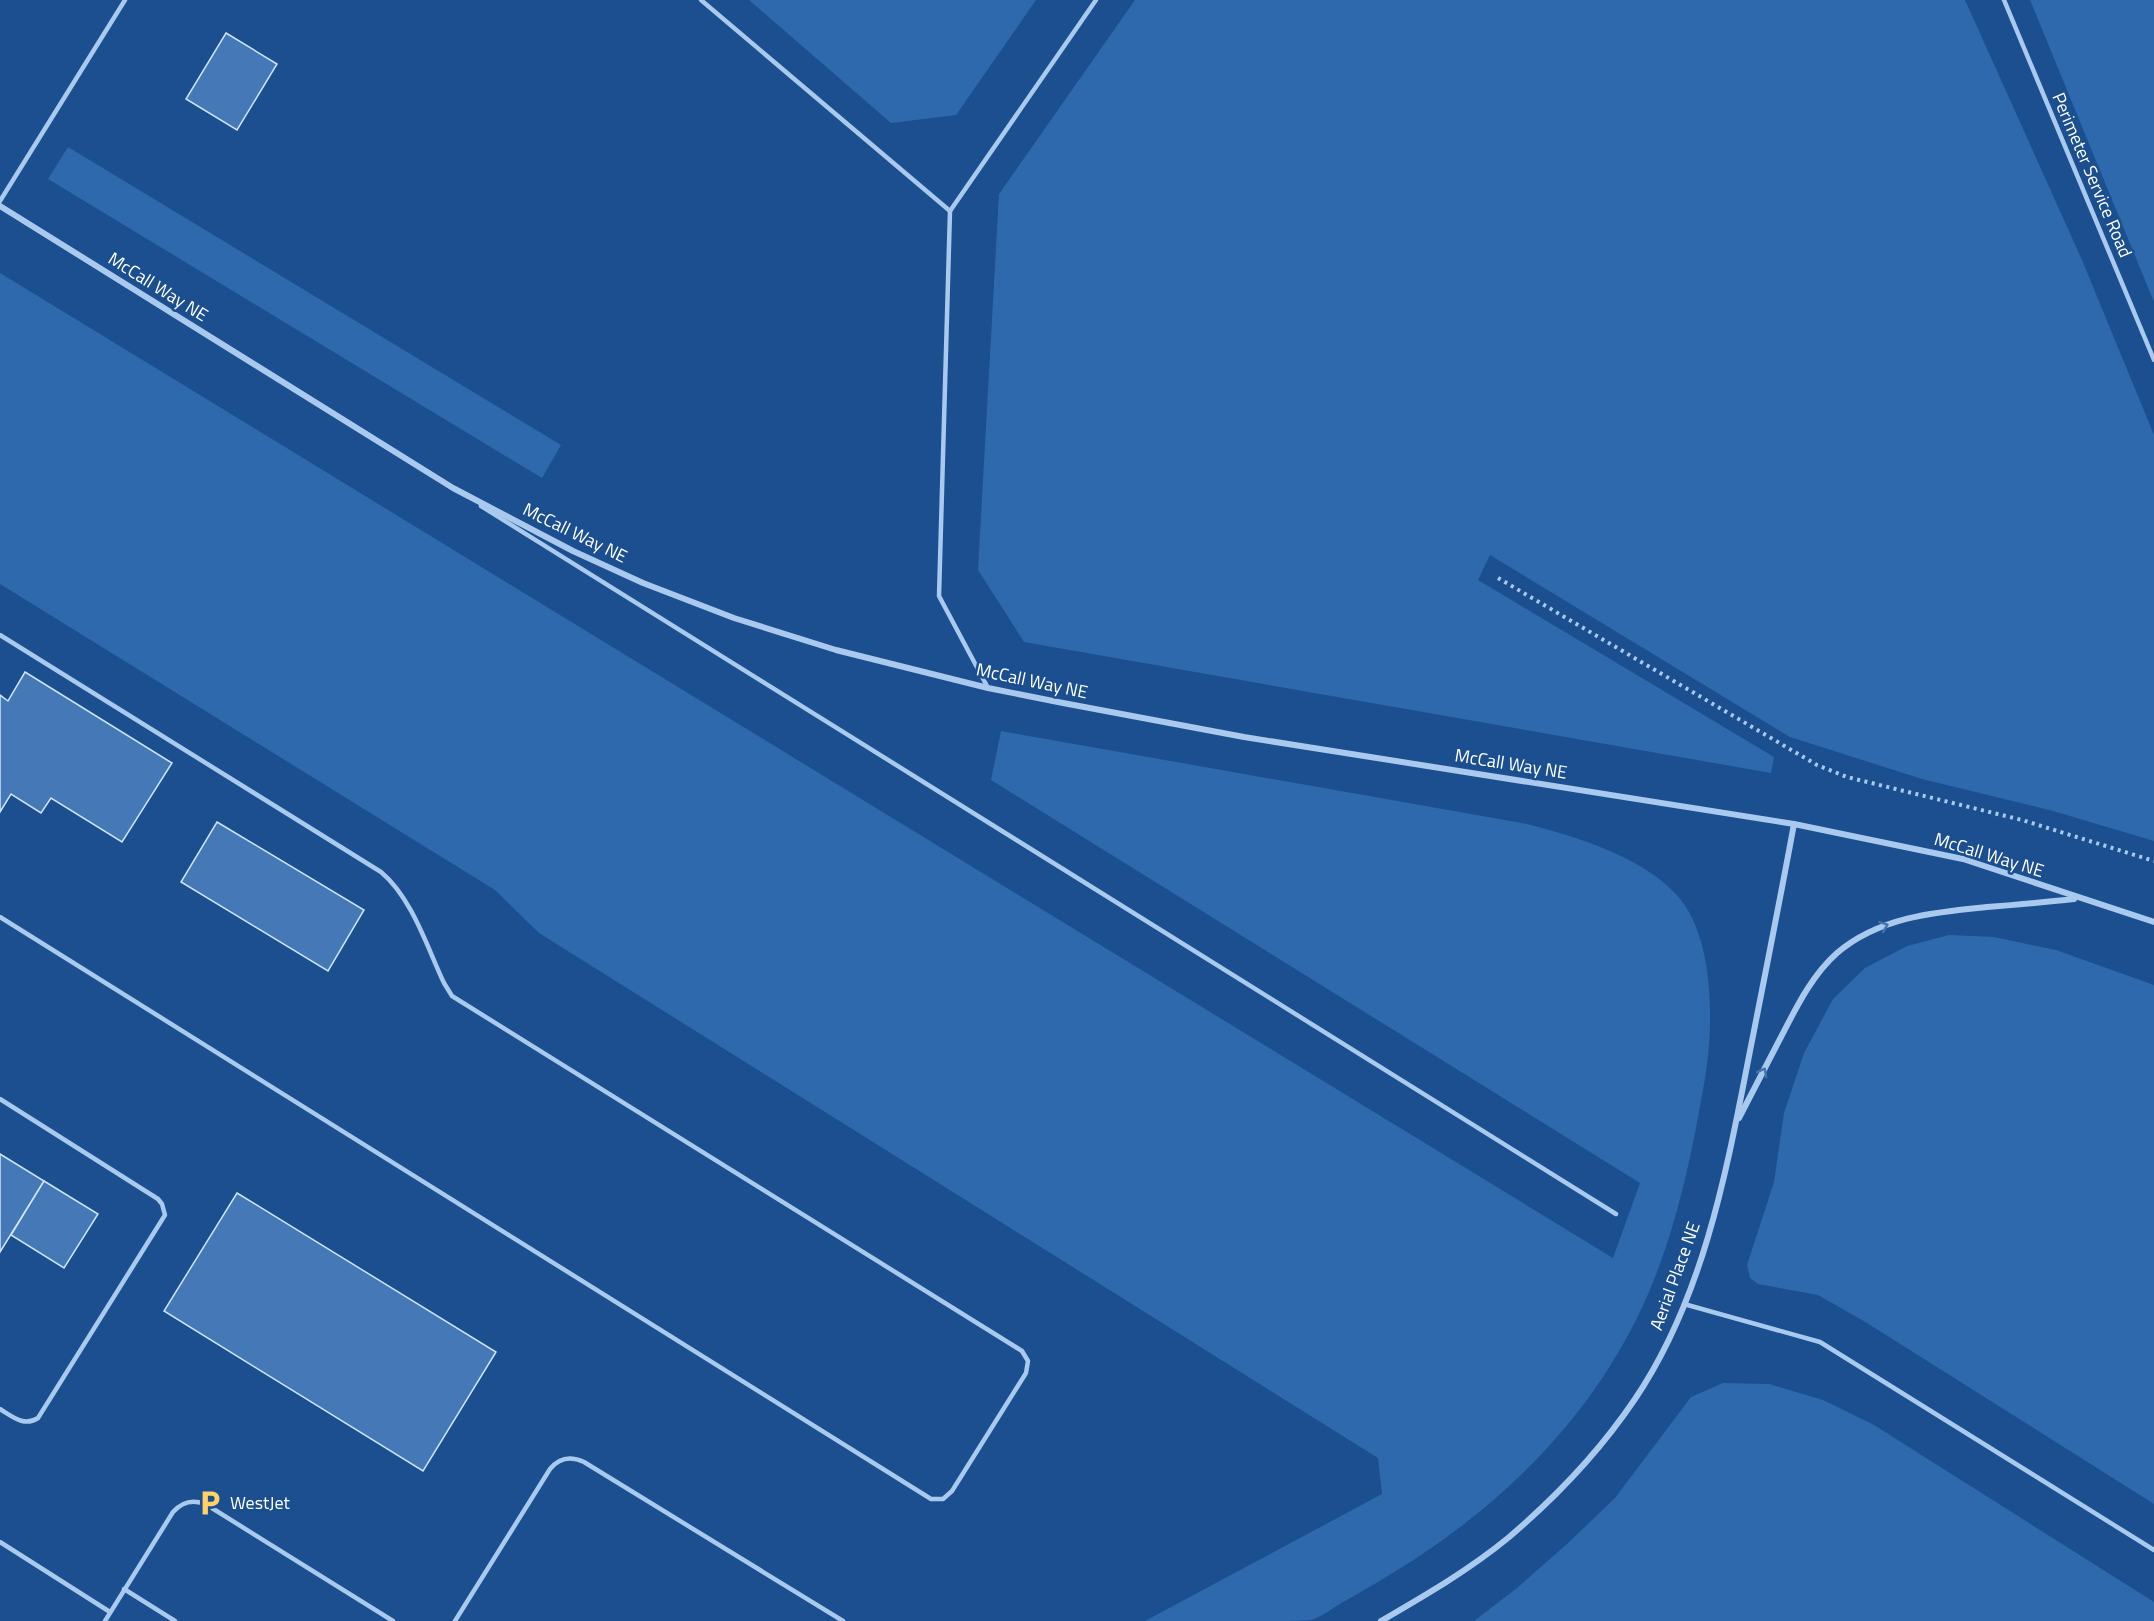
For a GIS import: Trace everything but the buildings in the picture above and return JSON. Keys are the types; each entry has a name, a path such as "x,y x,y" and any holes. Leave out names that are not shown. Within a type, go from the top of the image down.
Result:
{"street":[{"name":"McCall Way NE","path":"0,206 453,488 573,551 643,583 734,618 836,650 988,688 1244,736 1794,824 1963,859 2154,922"},
{"name":"Aerial Place NE","path":"1382,1621 1452,1578 1507,1539 1556,1494 1601,1444 1635,1399 1665,1349 1705,1246 1736,1124 1794,824"},
{"path":"1736,1124 1800,1001 1836,954 1859,938 1884,925 1911,917 1946,911 2079,899"}],"lane":[{"path":"0,201 125,0"},
{"path":"701,0 950,211"},
{"path":"988,688 939,596 950,211 1096,0"},
{"name":"Perimeter Service Road","path":"2004,0 2154,360"},
{"path":"453,488 1616,1214"},
{"path":"0,635 381,872 394,883 405,898 452,996 1022,1351 1028,1361 1026,1372 952,1491 943,1499 926,1497 0,917"},
{"path":"0,1099 158,1200 162,1204 165,1215 38,1418 33,1421 21,1421 0,1409"},
{"path":"1684,1304 1820,1342 2154,1550"},
{"path":"454,1621 550,1469 555,1463 569,1458 584,1462 843,1621"},
{"path":"105,1621 173,1512 185,1502 201,1502 393,1621"},
{"path":"0,1542 110,1612"},
{"path":"124,1589 175,1621"}],"path":[{"path":"1498,578 1817,765 1846,777 2022,820 2154,861"}],"shaded area":[{"path":"749,0 1036,0 956,115 891,123"},
{"path":"1135,0 1965,0 2082,260 2154,435 2154,841 2053,811 1922,779 1790,737 1490,555 1478,580 1774,757 1771,773 1024,642 978,570 999,194"},
{"path":"2030,0 2154,0 2154,302"},
{"path":"68,147 561,445 542,478 48,179"},
{"path":"0,273 1613,1258 1640,1183 991,780 1001,731 1527,824 1587,842 1645,869 1676,894 1689,912 1699,934 1709,985 1709,1038 1704,1084 1676,1216 1649,1292 1629,1334 1606,1373 1580,1410 1551,1444 1486,1507 1412,1561 1322,1615 1301,1621 1145,1621 1382,1494 1378,1458 539,933 495,890 0,584"},
{"path":"1949,935 1994,937 2056,950 2154,985 2154,1504 1867,1323 1818,1295 1758,1284 1750,1278 1747,1265 1774,1182 1784,1113 1804,1053 1833,999 1865,968 1907,946"},
{"path":"1723,1383 1769,1384 1823,1400 1874,1425 2154,1602 2154,1621 1474,1621 1517,1588 1615,1498 1691,1397"}],"place":[{"name":"WestJet","path":"210,1503"}]}
